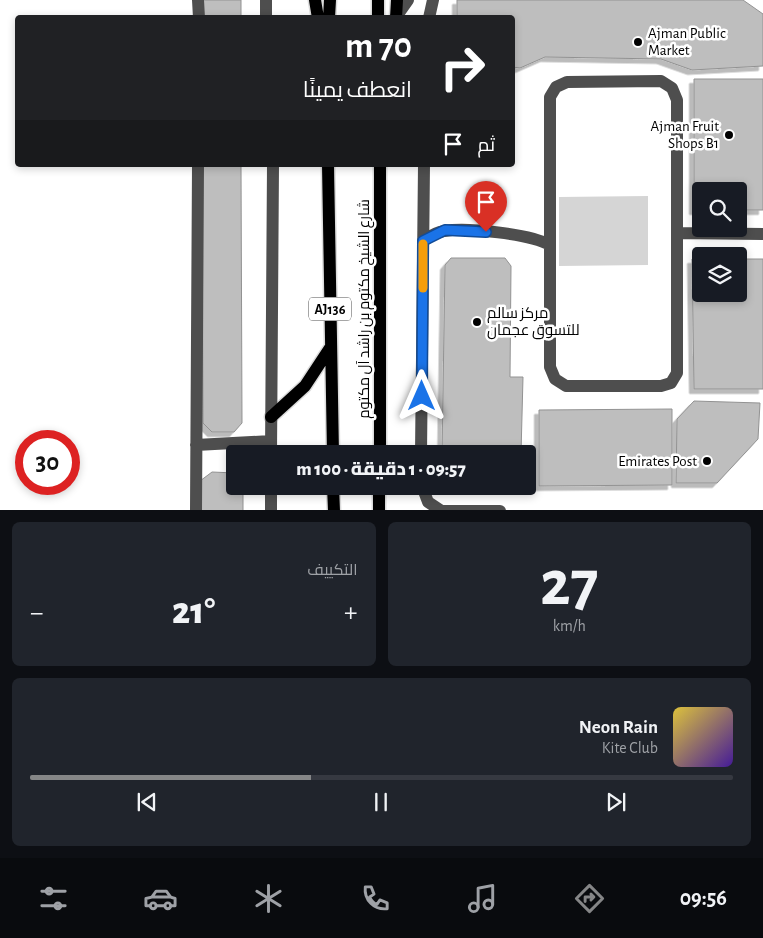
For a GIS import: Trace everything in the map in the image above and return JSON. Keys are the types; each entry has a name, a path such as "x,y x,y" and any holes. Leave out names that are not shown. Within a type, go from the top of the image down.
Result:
{"main road":[{"path":"315,0 318,15"},
{"path":"329,15 330,0"},
{"path":"378,0 378,15"},
{"path":"396,15 397,0"},
{"name":"AJ136","path":"328,167 333,445"},
{"name":"شارع الشيخ مكتوم بن راشد آل مكتوم","path":"380,167 380,445"},
{"path":"271,417 305,386 330,348"},
{"path":"333,495 334,510"},
{"path":"380,495 380,510"}],"street":[{"path":"198,0 198,15"},
{"path":"266,0 266,15"},
{"path":"397,15 408,0"},
{"path":"430,15 433,0"},
{"path":"661,81 672,88 677,100 678,233 677,373 672,382 661,386 572,386 560,384 555,379 550,367 550,245 550,97 556,86 567,82 661,81"},
{"path":"196,510 198,167"},
{"path":"271,445 273,167"},
{"path":"422,445 424,167"},
{"path":"423,241 437,232 453,230 527,236 550,245"},
{"path":"678,233 763,234"},
{"path":"196,445 226,446"},
{"path":"271,495 271,510"},
{"path":"425,495 428,502 439,510 500,510"}],"shaded area":[{"path":"648,196 648,265 559,266 559,197"}],"building":[{"path":"202,0 241,0 241,15 202,15"},
{"name":"Ajman Public Market","path":"457,0 743,0 763,14 763,66 692,70 661,59 545,57 520,68 515,67 515,15 457,15"},
{"name":"Ajman Fruit Shops B1","path":"694,79 763,79 763,210 747,210 747,182 694,182"},
{"path":"202,167 241,167 242,423 234,432 212,432 203,423"},
{"name":"مركز سالم للتسوق عجمان","path":"451,258 505,258 511,266 510,377 523,377 521,445 442,445 445,265"},
{"path":"747,259 763,259 763,389 694,389 693,302 747,302"},
{"name":"Emirates Post","path":"694,401 760,403 758,439 717,483 676,483 677,419"},
{"path":"672,409 672,485 539,486 539,410"},
{"path":"212,472 226,473 226,495 243,495 243,510 200,510 200,481"}],"slow traffic":[{"path":"423,244 423,288"}],"place":[{"name":"Ajman Public Market","path":"638,42"},
{"name":"Ajman Fruit Shops B1","path":"729,135"},
{"name":"مركز سالم للتسوق عجمان","path":"477,322"},
{"name":"Emirates Post","path":"707,461"}],"route":[{"path":"422,396 423,241 437,232 445,230 486,232"}]}
